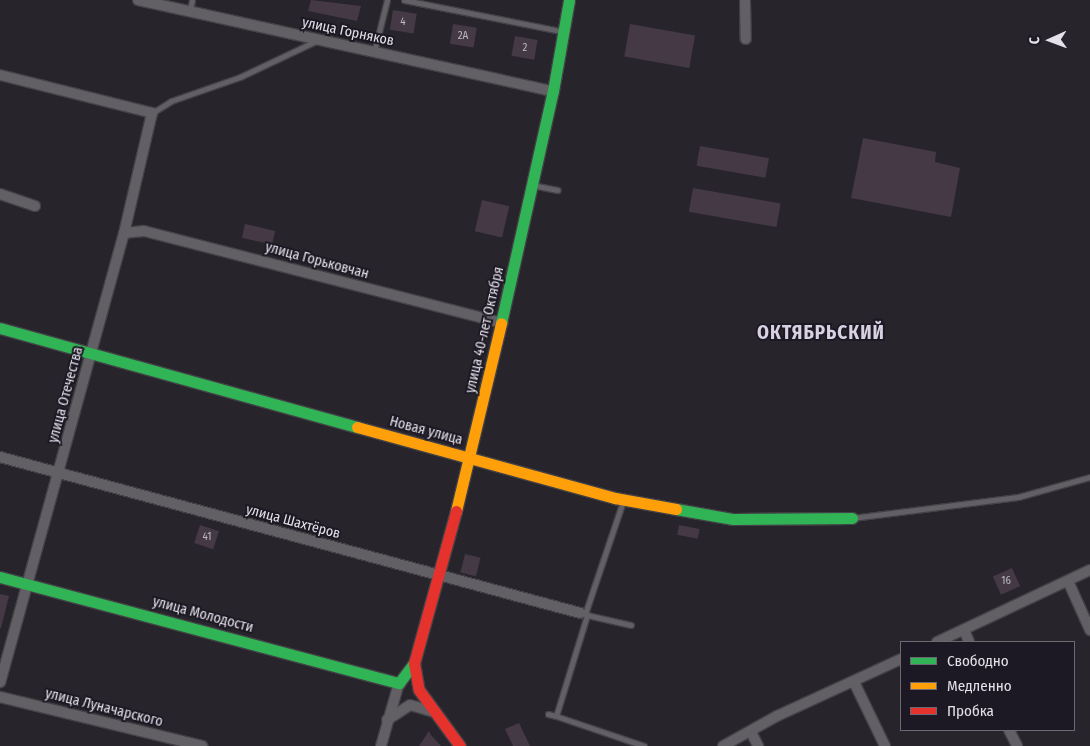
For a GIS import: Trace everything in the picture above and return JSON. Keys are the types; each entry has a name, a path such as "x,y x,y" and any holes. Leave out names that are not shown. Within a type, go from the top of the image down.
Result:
{"street":[{"name":"улица Горняков","path":"138,0 553,91"},
{"name":"улица 40-лет Октября","path":"381,746 399,683 414,663 471,459 553,91 569,0"},
{"path":"745,0 746,39"},
{"path":"0,76 152,113"},
{"name":"улица Отечества","path":"0,682 124,233 152,113"},
{"path":"0,194 35,206"},
{"name":"улица Горьковчан","path":"124,233 144,231 502,324"},
{"name":"Новая улица","path":"0,328 471,459 623,499 734,519 852,518"},
{"name":"улица Шахтёров","path":"0,457 583,614"},
{"path":"939,641 1090,570"},
{"name":"улица Молодости","path":"0,577 399,683"},
{"path":"1068,581 1090,630"},
{"path":"964,630 969,641"},
{"path":"723,746 900,659"},
{"name":"улица 40-лет Октября","path":"414,663 419,690 460,746"},
{"path":"854,682 885,746"},
{"name":"улица Луначарского","path":"0,697 202,746"},
{"path":"387,720 410,706 434,712"},
{"path":"1010,731 1017,746"},
{"path":"751,732 758,746"}],"lane":[{"path":"190,11 192,0"},
{"path":"374,52 387,0"},
{"path":"404,0 564,31"},
{"path":"152,113 171,100 240,77 319,40"},
{"path":"532,185 558,190"},
{"path":"852,518 1018,497 1090,476"},
{"path":"556,716 583,614 623,499"},
{"path":"583,614 631,625"},
{"path":"548,714 644,746"}],"building":[{"path":"311,0 361,6 357,21 308,11"},
{"path":"393,10 417,14 414,34 390,30"},
{"path":"453,24 477,28 474,48 450,44"},
{"path":"630,24 695,35 689,68 624,56"},
{"path":"515,36 538,40 534,60 512,56"},
{"path":"863,138 936,152 935,162 960,168 951,217 851,198"},
{"path":"700,146 769,158 765,178 697,166"},
{"path":"693,188 781,203 776,227 689,212"},
{"path":"482,200 509,206 502,237 475,231"},
{"path":"245,224 275,231 272,245 242,238"},
{"path":"200,525 219,531 213,549 194,543"},
{"path":"679,525 700,529 698,539 677,535"},
{"path":"465,554 481,558 476,576 460,572"},
{"path":"1012,568 1020,586 1001,595 993,577"},
{"path":"0,594 9,596 1,628 0,628"},
{"path":"519,723 530,746 513,746 505,729"},
{"path":"429,731 431,735 441,746 419,746"}],"traffic: fast":[{"path":"501,323 553,91 569,0"},
{"path":"0,328 357,427"},
{"path":"676,509 733,519 852,518"},
{"path":"0,577 399,683 414,663"}],"traffic: slow":[{"path":"456,511 501,323"},
{"path":"357,427 615,498 676,509"}],"traffic: jam":[{"path":"456,511 414,663 419,690 460,746"}],"district":[{"name":"ОКТЯБРЬСКИЙ","path":"821,333"}]}
